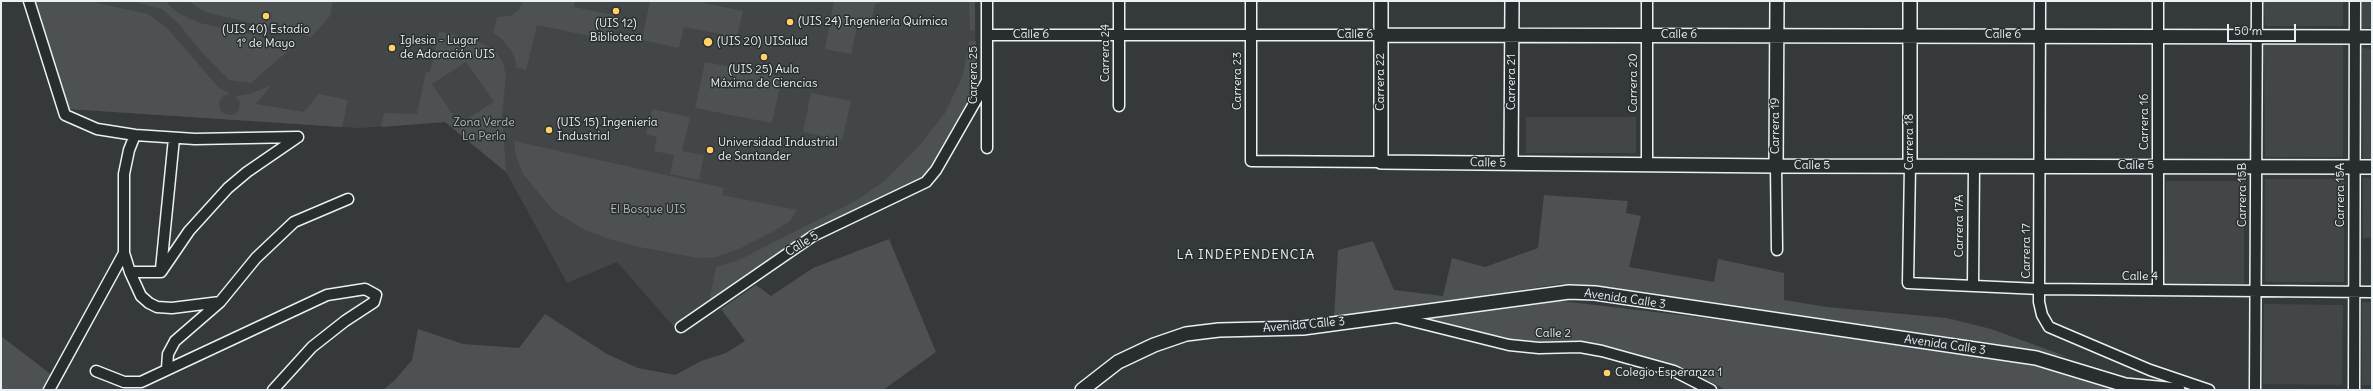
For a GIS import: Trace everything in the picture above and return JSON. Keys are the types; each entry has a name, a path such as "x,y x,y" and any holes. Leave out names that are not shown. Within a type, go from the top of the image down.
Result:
{"street":[{"path":"29,1 66,115 98,129 135,135 174,138 298,137 247,172 228,188 189,231 161,272"},
{"name":"Carrera 25","path":"987,1 987,148"},
{"name":"Carrera 24","path":"1119,1 1119,106"},
{"name":"Carrera 23","path":"1251,161 1252,1"},
{"name":"Carrera 22","path":"1381,1 1381,162"},
{"name":"Carrera 21","path":"1512,1 1512,163"},
{"name":"Carrera 20","path":"1647,1 1647,165"},
{"name":"Carrera 19","path":"1777,1 1777,250"},
{"name":"Carrera 18","path":"1908,283 1910,1"},
{"name":"Carrera 17","path":"2040,1 2040,290 2042,315 2048,327 2150,370 2209,390"},
{"name":"Carrera 16","path":"2158,1 2158,290"},
{"name":"Carrera 15B","path":"2255,390 2257,1"},
{"name":"Carrera 15A","path":"2354,390 2355,1"},
{"name":"Calle 6","path":"987,35 2372,36"},
{"name":"Calle 5","path":"681,328 813,236 920,186 932,176 987,81"},
{"path":"135,135 129,150 124,174 124,253 130,272 141,296 149,303 157,307 172,308 220,302"},
{"path":"161,272 174,138"},
{"name":"Calle 5","path":"1251,161 1776,166 2372,167"},
{"name":"Carrera 17A","path":"1973,286 1974,166"},
{"path":"167,368 168,354 175,341 220,302 256,258 294,222 348,198"},
{"path":"50,390 124,253"},
{"path":"130,272 161,272"},
{"name":"Calle 4","path":"1908,283 2040,290 2372,292"},
{"path":"96,371 124,382 141,382 167,368 327,295 365,289 376,295 374,302 345,321 312,347 273,390"},
{"name":"Avenida Calle 3","path":"1082,390 1118,362 1154,345 1186,334 1219,330 1303,328 1551,293 1585,292 2036,358 2125,385 2178,390"},
{"name":"Calle 2","path":"1391,316 1406,321 1509,345 1539,348 1580,347 1602,351 1674,371 1711,390"}],"shaded area":[{"name":"Universidad Industrial de Santander","path":"35,1 975,1 976,87 923,179 817,230 674,327 617,262 567,283 506,172 445,122 359,128 68,109"},
{"path":"2264,1 2343,1 2343,26 2265,26"},
{"path":"2362,1 2372,1 2372,28 2362,29"},
{"path":"2343,44 2343,157 2265,157 2264,45"},
{"path":"2362,48 2372,49 2372,159 2363,159"},
{"path":"1526,117 1636,117 1636,153 1526,153"},
{"path":"2363,178 2372,178 2372,238 2363,238"},
{"path":"2265,179 2344,179 2344,282 2265,282"},
{"path":"2166,181 2244,181 2244,284 2165,284"},
{"path":"2362,302 2372,302 2372,385 2362,385"},
{"path":"2264,304 2343,305 2342,385 2263,384"}],"green space":[{"path":"35,1 88,1 148,14 166,27 218,87 230,94 223,96 219,102 220,109 225,114 232,115 238,112 240,102 236,96 250,94 272,85 256,104 304,112 319,94 348,100 342,127 68,109"},
{"path":"132,1 165,1 178,13 200,23 296,44 251,83 229,80 198,48 178,23 162,9"},
{"name":"(UIS 40) Estadio 1º de Mayo","path":"189,1 333,1 330,16 311,37 205,12"},
{"path":"524,1 575,1 574,7 614,15 609,40 537,25 526,70 516,67 515,58 511,50 501,38 493,33 497,17 510,16 518,11"},
{"path":"650,1 695,1 743,11 737,37 684,27 679,48 642,40"},
{"path":"834,1 880,1 879,4 875,3 871,25 858,22 851,54 825,49"},
{"path":"969,1 975,1 975,30 970,30"},
{"name":"Zona Verde La Perla","path":"439,31 477,41 494,50 503,62 506,77 502,114 506,172 445,122 381,127 384,113 417,114 426,72 430,73","holes":["466,62 494,102 459,124 432,84"]},
{"path":"969,41 976,41 976,87 923,179 817,230 709,303 716,267 737,261 855,201 885,181 919,146 945,113 963,75"},
{"path":"705,62 782,77 772,123 695,108"},
{"path":"811,93 851,101 842,140 803,132"},
{"path":"652,109 690,117 682,151 704,155 699,180 670,174 674,155 654,151 657,137 646,134"},
{"name":"El Bosque UIS","path":"514,141 724,188 722,195 797,210 790,221 776,230 741,248 717,257 698,258 639,247 612,240 583,229 554,211 523,174 516,156"},
{"path":"1544,195 1628,201 1626,213 1641,216 1629,267 1714,282 1718,259 1784,273 1784,300 1827,307 1947,318 1991,329 2068,357 1946,337 1588,285 1560,284 1334,318 1338,250 1373,241 1394,290 1443,296 1452,258 1485,267 1538,248"},
{"path":"889,239 936,352 883,390 383,390 395,380 412,360 418,329 463,344 519,348 545,314 607,354 638,368 675,375 701,361 726,353 745,341 721,309 756,285 771,296 813,268"},
{"path":"1553,300 1747,323 2001,360 2044,368 2116,390 1726,390 1686,369 1610,347 1588,343 1512,341 1410,318"},
{"path":"1,336 53,376 45,390 1,390"}],"place":[{"name":"(UIS 12) Biblioteca","path":"616,11"},
{"name":"(UIS 40) Estadio 1º de Mayo","path":"266,16"},
{"name":"(UIS 24) Ingeniería Química","path":"790,22"},
{"name":"(UIS 20) UISalud","path":"708,42"},
{"name":"Iglesia - Lugar de Adoración UIS","path":"392,48"},
{"name":"(UIS 25) Aula Máxima de Ciencias","path":"764,57"},
{"name":"(UIS 15) Ingeniería Industrial","path":"549,130"},
{"name":"Universidad Industrial de Santander","path":"710,150"},
{"name":"Colegio Esperanza 1","path":"1607,373"}],"district":[{"name":"LA INDEPENDENCIA","path":"1246,255"}]}
